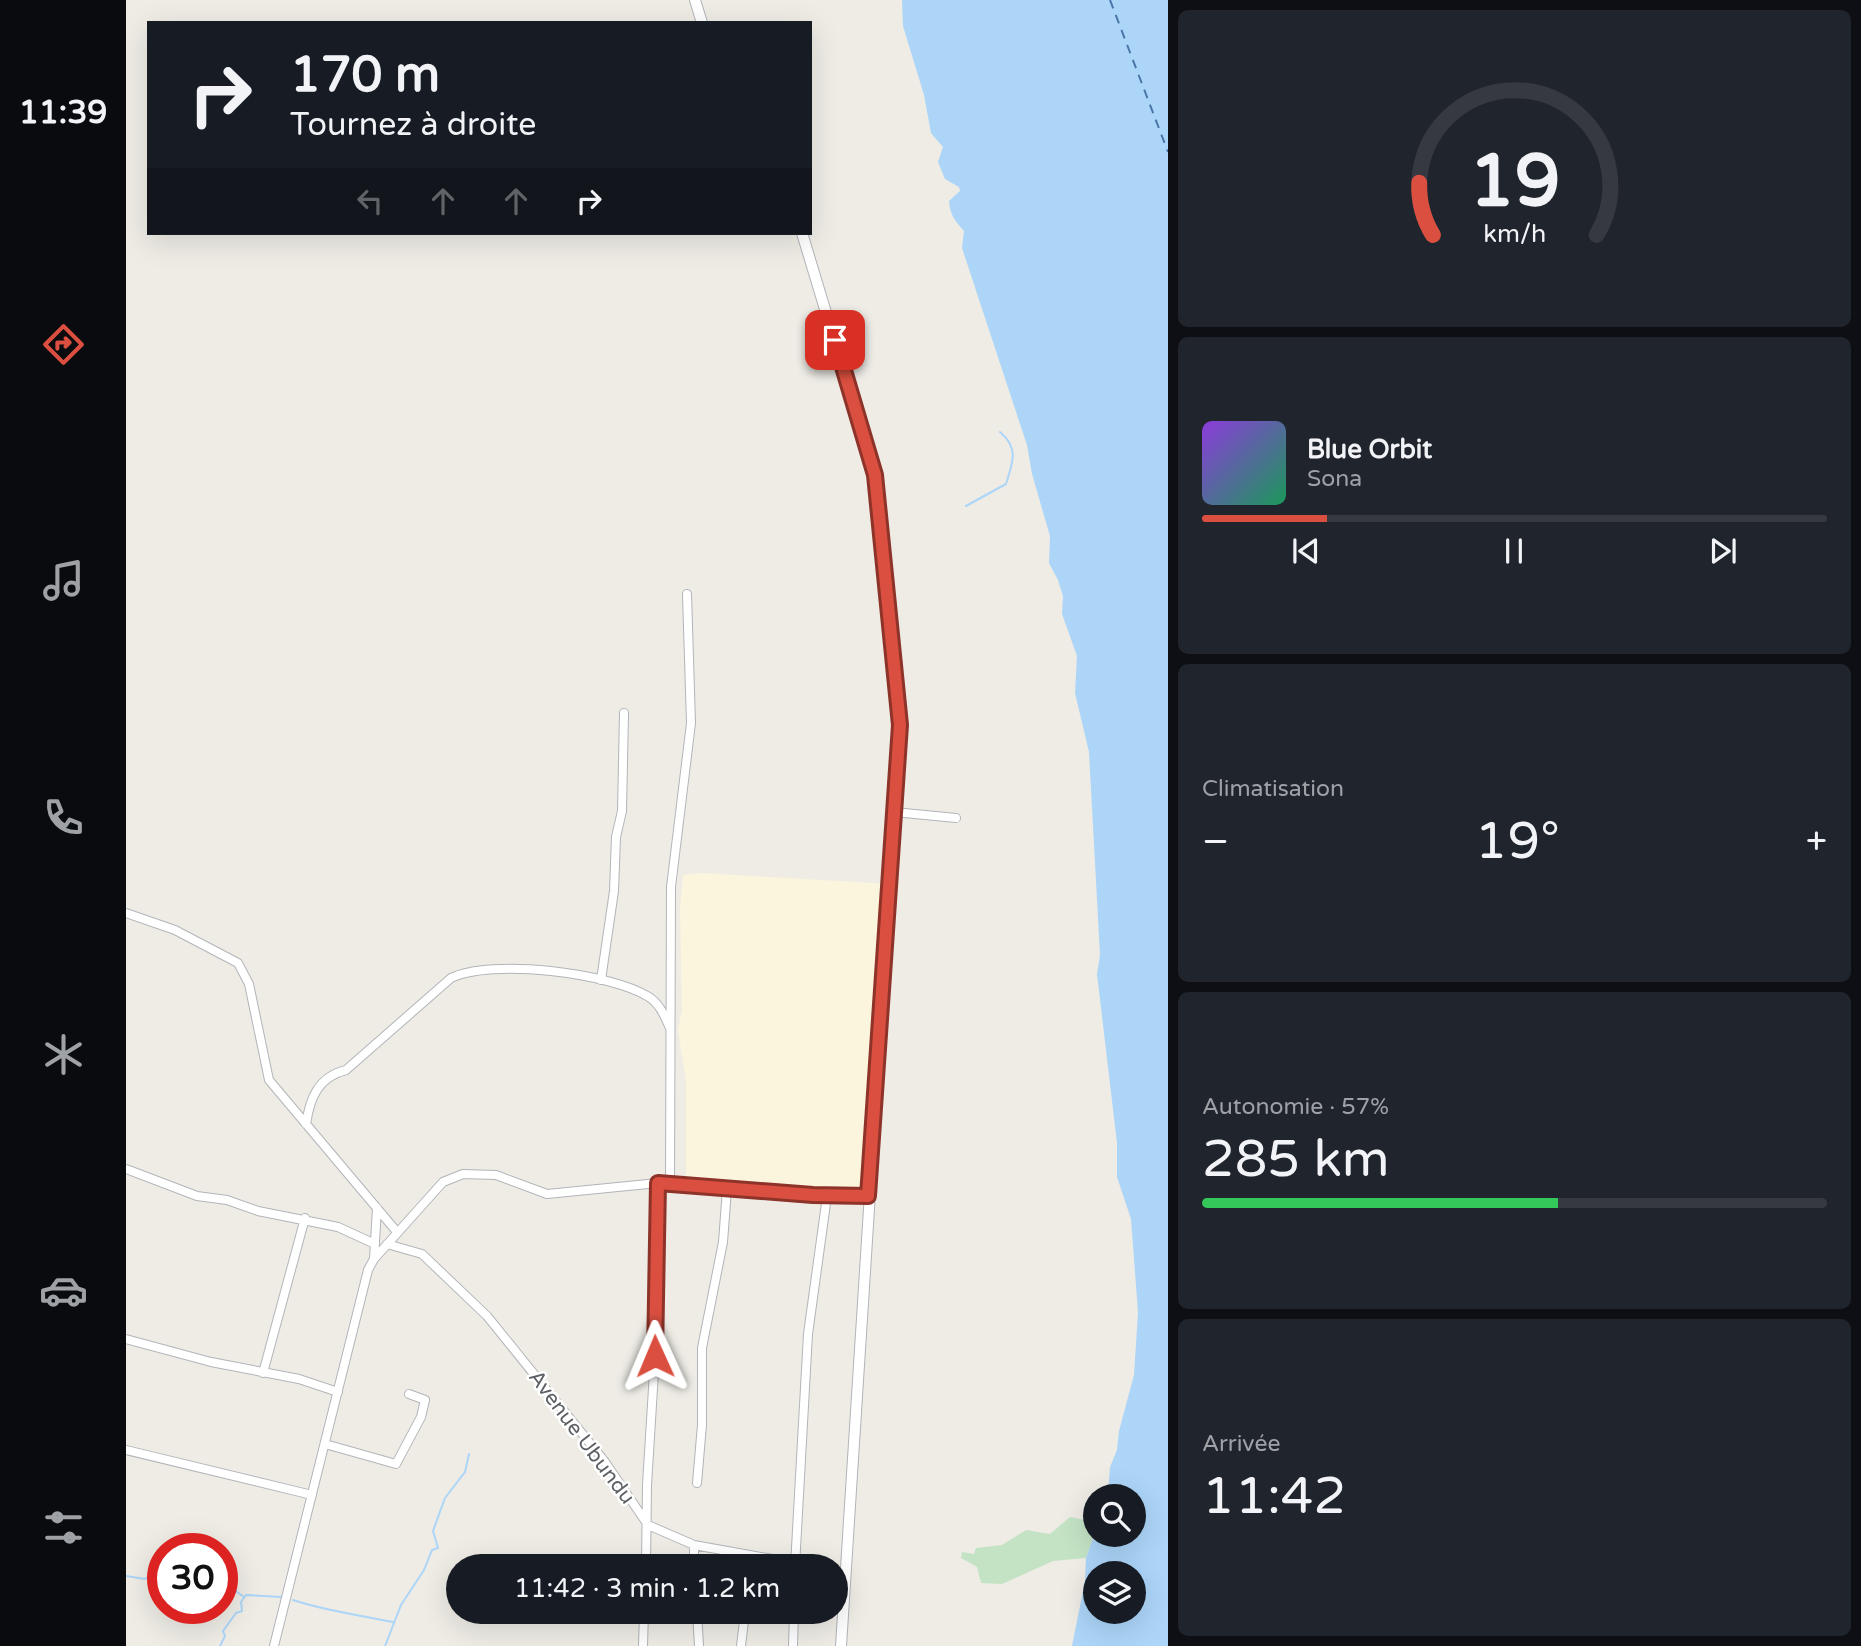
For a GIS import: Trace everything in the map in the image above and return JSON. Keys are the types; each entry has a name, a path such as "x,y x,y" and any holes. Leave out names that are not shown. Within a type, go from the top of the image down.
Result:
{"street":[{"path":"695,0 701,21"},
{"path":"803,235 875,475 900,725 868,1196 848,1572"},
{"path":"670,1184 673,854 691,723 687,594"},
{"path":"601,980 614,893 616,838 622,811 624,713"},
{"path":"894,812 956,818"},
{"path":"126,913 175,930 237,963 248,984 266,1073 282,1097 397,1232"},
{"path":"306,1124 309,1104 319,1085 333,1074 346,1070 450,978 464,971 539,969 601,980 651,998 660,1008 671,1030"},
{"path":"126,1169 197,1196 227,1200 258,1211 305,1218 338,1227 374,1244"},
{"path":"373,1259 443,1182 463,1174 496,1175 547,1194 658,1183 827,1196 868,1196"},
{"path":"647,1554 660,1211 658,1183"},
{"path":"696,1483 702,1425 702,1348 723,1242 727,1189"},
{"path":"796,1554 808,1334 827,1196"},
{"path":"274,1646 373,1259 377,1208"},
{"path":"263,1373 305,1218"},
{"name":"Avenue Ubundu","path":"387,1244 422,1254 487,1316 605,1462 648,1525 694,1545 738,1554"},
{"path":"126,1339 263,1373 299,1379 338,1392"},
{"path":"325,1444 396,1464 421,1417 425,1400 409,1394"},
{"path":"126,1450 312,1495"},
{"path":"694,1545 694,1554"},
{"path":"643,1646 644,1624"},
{"path":"698,1624 699,1646"},
{"path":"741,1646 744,1624"},
{"path":"793,1646 794,1624"},
{"path":"841,1646 843,1624"}],"shaded area":[{"path":"701,873 889,884 869,1194 686,1185 686,1082 678,1030 682,1010 680,909 683,875"}],"green space":[{"path":"1070,1517 1083,1520 1083,1547 1090,1547 1086,1558 1053,1561 1002,1584 981,1583 977,1567 961,1558 962,1552 974,1554 976,1548 1002,1545 1026,1530 1050,1534"}],"water":[{"path":"902,0 1168,0 1168,1646 1072,1646 1083,1591 1083,1624 1146,1624 1146,1561 1086,1561 1090,1547 1146,1547 1146,1484 1109,1484 1110,1467 1117,1450 1119,1431 1134,1375 1138,1312 1131,1219 1117,1177 1117,1143 1097,974 1100,955 1089,752 1075,693 1077,656 1062,614 1063,596 1049,563 1050,536 1032,474 1027,445 962,248 964,231 950,210 949,201 960,191 959,187 945,179 938,162 943,147 931,133 924,95 903,26"}],"waterway":[{"path":"966,506 1006,484 1013,456 1010,444 1000,432"},
{"path":"385,1646 401,1605 424,1570 432,1550 438,1548 433,1531 445,1498 465,1472 469,1454"},
{"path":"126,1576 147,1578"},
{"path":"238,1593 244,1597"},
{"path":"220,1646 225,1636 223,1631 236,1613 242,1611 241,1602 246,1595 282,1597"},
{"path":"293,1600 393,1622"}],"ferry route":[{"path":"1110,0 1168,152"}],"route":[{"path":"655,1356 654,1291 660,1211 658,1183 813,1195 868,1196 900,725 894,640 875,475 835,340"}]}
